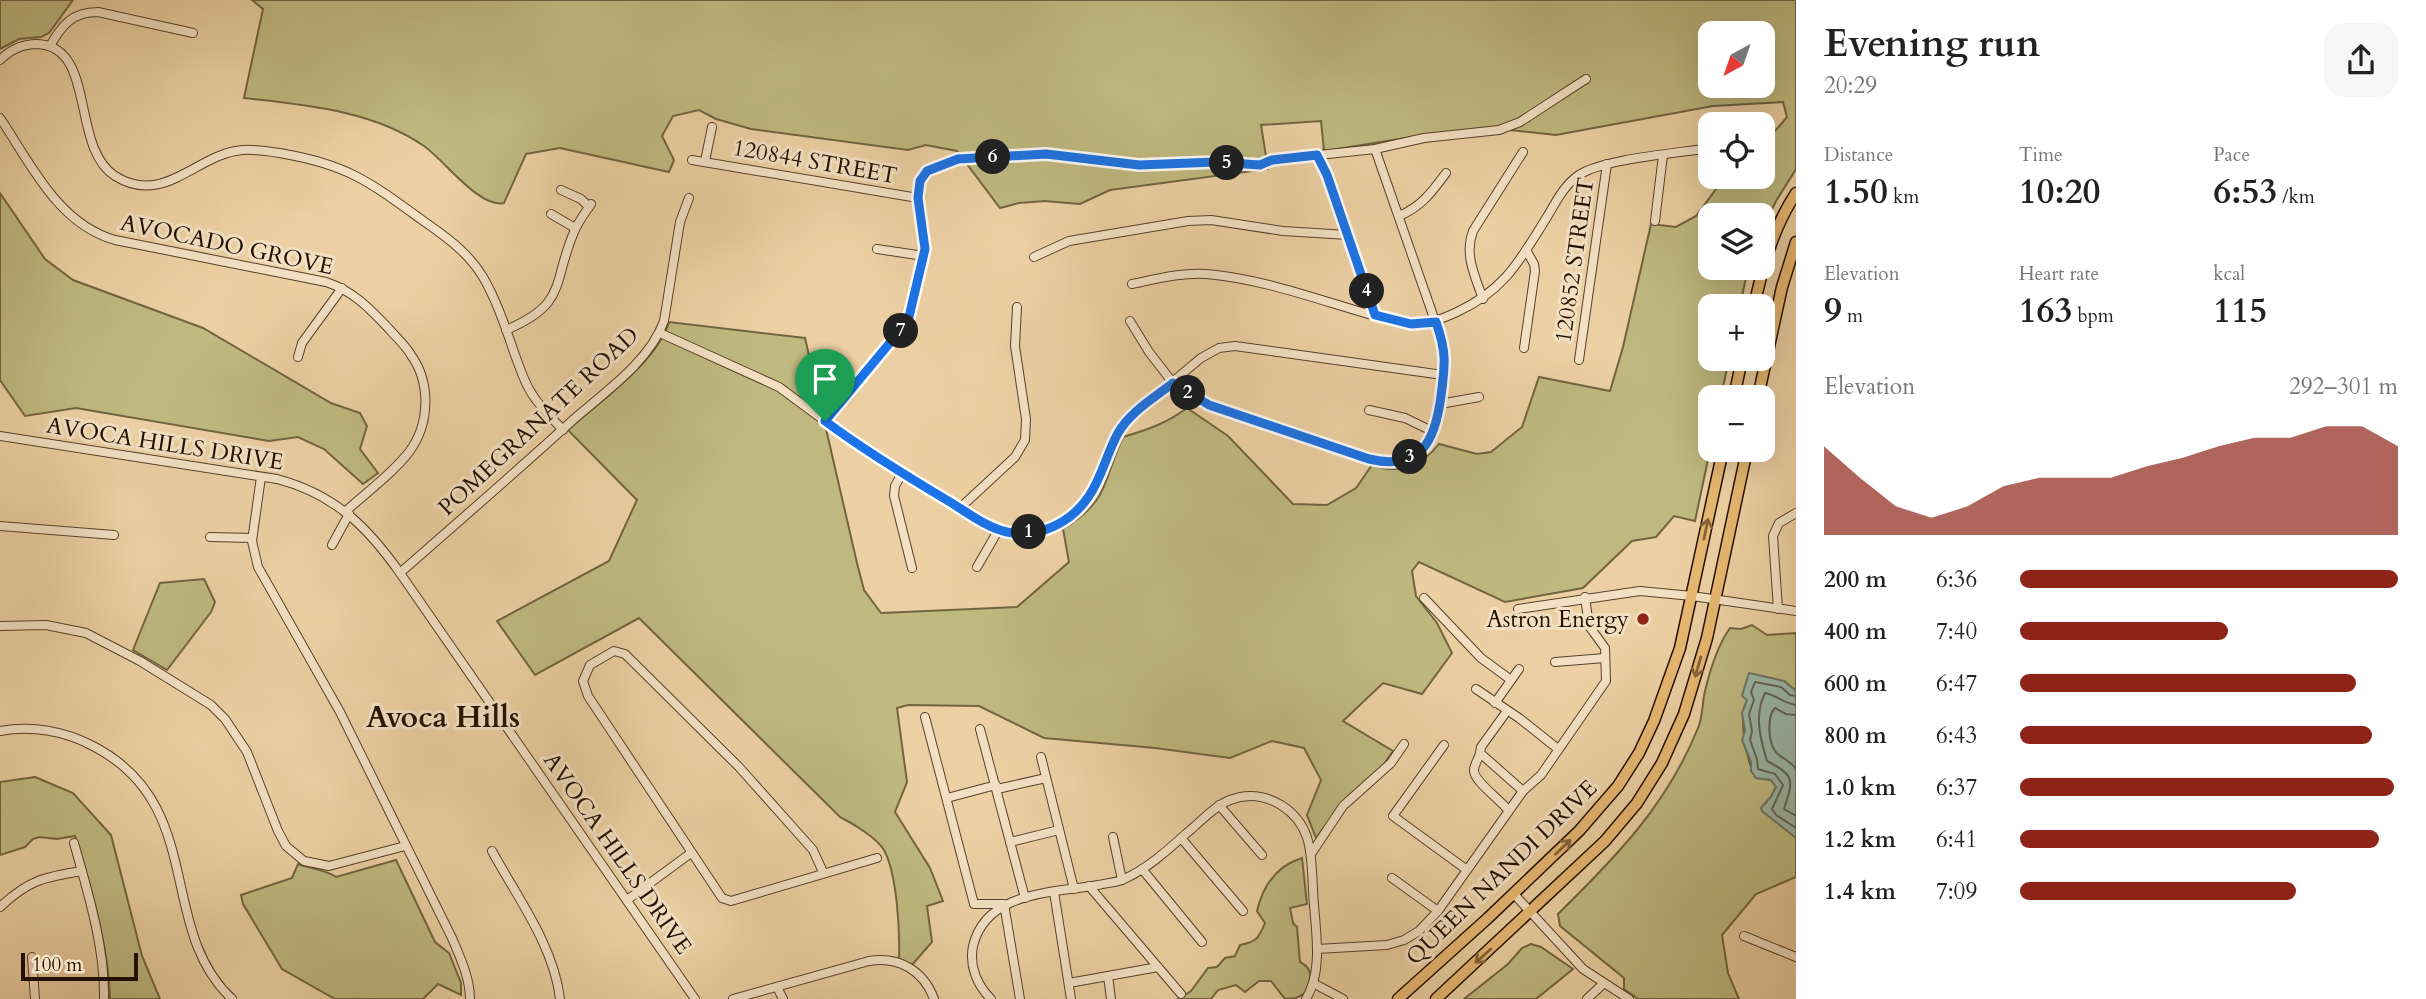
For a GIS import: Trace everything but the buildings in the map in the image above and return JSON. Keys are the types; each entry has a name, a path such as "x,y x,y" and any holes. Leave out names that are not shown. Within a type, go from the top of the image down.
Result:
{"main road":[{"path":"1757,294 1768,251 1796,193"},
{"path":"1761,385 1782,287 1796,242"},
{"name":"QUEEN NANDI DRIVE","path":"1398,999 1514,894 1596,814 1639,753 1674,666 1720,462"},
{"name":"QUEEN NANDI DRIVE","path":"1436,999 1531,912 1623,821 1662,763 1684,714 1716,601 1745,462"}],"street":[{"path":"0,60 17,47 31,44 50,46 65,22 75,15 87,12 98,12 192,33"},
{"name":"AVOCADO GROVE","path":"50,46 67,59 74,71 93,149 99,160 115,175 135,184 159,185 177,179 211,158 244,150 318,160 340,167 373,185 451,241 469,257 488,286 530,391 563,430"},
{"path":"825,421 908,321 924,256 918,198 920,181 932,167 958,159 1046,154 1139,165 1216,162 1260,165 1272,160 1375,149 1424,138 1499,130 1520,122 1586,79"},
{"name":"AVOCADO GROVE","path":"0,118 58,205 97,234 115,240 318,279 342,288 364,303 411,354 423,383 424,422 411,450 348,513 332,545"},
{"name":"120844 STREET","path":"705,161 712,127"},
{"path":"1130,321 1173,383 1209,405 1379,461 1394,462 1409,458 1427,444 1434,432 1445,353 1375,149"},
{"path":"1132,284 1182,275 1207,274 1259,282 1411,324 1436,322 1483,299 1504,281 1570,183 1589,169 1698,150"},
{"path":"1483,299 1468,255 1469,244 1473,231 1523,152"},
{"path":"1317,155 1349,235 1375,315"},
{"path":"1655,220 1663,155"},
{"name":"120844 STREET","path":"692,160 918,198"},
{"name":"120852 STREET","path":"1579,360 1607,164"},
{"path":"1398,216 1417,208 1446,173"},
{"path":"506,330 532,317 552,297 575,228 590,205 561,190"},
{"name":"POMEGRANATE ROAD","path":"400,573 646,353 664,321 680,222 689,198"},
{"path":"551,214 575,228"},
{"path":"1034,257 1069,241 1093,235 1199,220 1283,231 1349,235"},
{"path":"877,249 924,256"},
{"path":"1524,348 1535,271 1526,250"},
{"path":"298,357 302,343 342,288"},
{"path":"960,508 1015,457 1025,440 1026,419 1016,346 1017,307"},
{"path":"660,332 779,387 902,473 999,529 1015,533 1051,528 1071,516 1090,495 1119,432 1129,418 1201,358 1219,348 1235,346 1443,375"},
{"path":"1440,404 1479,397"},
{"path":"1369,410 1405,418 1434,432"},
{"name":"AVOCA HILLS DRIVE","path":"0,436 298,485 332,501 348,513 384,551 400,573 695,999"},
{"path":"902,473 895,486 894,496 912,568"},
{"path":"261,477 252,538 253,553 263,580 340,712 461,958 470,999"},
{"path":"1777,609 1773,536 1779,523 1796,513"},
{"path":"0,526 114,535"},
{"path":"977,567 999,529"},
{"path":"210,537 252,538"},
{"path":"1518,609 1640,591 1796,611"},
{"path":"1317,949 1397,943 1419,931 1438,911 1508,810 1522,791 1537,779 1605,684 1605,648 1589,626 1585,597"},
{"path":"1423,598 1481,658 1511,680"},
{"path":"0,626 46,625 86,634 140,661 211,705 225,719 247,752 286,846 304,861 329,866 405,846"},
{"path":"822,872 813,850 739,767 625,654 620,651 611,652 590,665 583,677 583,686 718,895 727,901 877,858"},
{"path":"1555,662 1605,658"},
{"path":"1495,703 1519,669"},
{"path":"1476,689 1558,749"},
{"path":"1507,711 1481,747 1474,770 1476,778 1496,795 1508,810"},
{"path":"926,717 974,904 1004,904 1122,880 1142,869 1219,805 1242,796 1263,796 1273,800 1297,818 1306,832 1311,854 1317,959 1313,983 1306,999"},
{"path":"0,730 27,729 67,735 110,754 133,776 162,816 175,856 193,932 204,961 216,982 232,999"},
{"path":"980,729 1025,898"},
{"path":"1311,854 1343,806 1391,763 1405,744"},
{"path":"1444,745 1393,816 1467,870"},
{"path":"1480,753 1522,791"},
{"path":"1041,757 1074,889"},
{"path":"947,798 1046,778"},
{"path":"1219,805 1262,855"},
{"path":"1010,842 1059,830"},
{"path":"1113,837 1122,880"},
{"path":"1181,838 1243,911"},
{"path":"74,843 105,975 104,999"},
{"path":"492,851 551,962 561,999"},
{"path":"626,900 691,853"},
{"path":"1142,869 1202,942"},
{"path":"0,907 25,885 44,878 82,871"},
{"path":"1392,878 1438,911"},
{"path":"1089,886 1181,994"},
{"path":"1054,892 1072,999"},
{"path":"1514,894 1566,952 1603,984 1629,999"},
{"path":"991,999 975,973 973,948 979,929 988,917 1004,904"},
{"path":"1004,904 1020,999"},
{"path":"1744,936 1796,957"},
{"path":"32,957 35,999"},
{"path":"733,999 869,961 884,960 904,965 917,973 928,985 934,999"},
{"path":"1069,983 1158,967"},
{"path":"1108,976 1111,999"},
{"path":"1313,983 1343,999"},
{"path":"1587,999 1603,984"},
{"path":"777,987 783,999"}],"shaded area":[{"path":"0,0 73,0 49,33 41,37 19,39 0,49"},
{"path":"252,0 1796,0 1796,169 1775,203 1706,203 1716,189 1775,189 1775,130 1787,117 1783,102 1713,106 1556,135 1490,128 1324,151 1321,121 1261,125 1268,169 1110,190 1080,204 1045,201 1000,208 957,151 926,145 908,150 751,129 716,119 699,110 673,116 662,136 674,160 669,172 560,148 526,154 504,203 494,203 473,191 424,146 383,124 337,111 244,98 263,9"},
{"path":"0,193 45,259 73,280 203,328 331,403 360,413 367,426 360,449 378,473 363,484 324,449 298,437 269,441 76,408 25,416 0,380"},
{"path":"1698,213 1698,280 1745,280 1743,294 1698,294 1698,371 1726,371 1724,385 1698,385 1698,462 1707,462 1695,521 1674,516 1656,537 1632,541 1583,588 1505,602 1419,562 1412,571 1416,596 1437,623 1452,653 1422,694 1383,683 1343,721 1393,751 1380,770 1342,804 1316,838 1307,815 1321,780 1304,748 1272,741 1230,758 1044,738 979,706 908,705 897,708 907,782 895,812 930,868 943,901 927,906 932,942 912,965 899,959 895,888 881,845 840,817 639,618 535,675 497,621 609,561 637,500 568,430 640,366 663,337 669,322 805,338 864,590 881,613 1017,607 1069,562 1063,529 1098,499 1123,437 1156,426 1187,408 1228,436 1293,504 1327,505 1356,488 1372,465 1400,469 1425,458 1439,444 1477,454 1491,452 1522,427 1539,377 1610,391 1623,347 1651,224 1676,227"},
{"path":"204,579 215,602 211,612 167,670 133,650 160,583"},
{"path":"1752,625 1767,635 1796,633 1796,691 1784,681 1753,696 1745,705 1743,726 1746,750 1756,778 1772,780 1776,787 1761,808 1796,838 1796,877 1756,894 1722,935 1728,973 1739,999 1638,999 1624,989 1624,978 1560,926 1558,914 1620,850 1655,806 1671,782 1698,728 1707,683 1722,642 1730,628 1741,629"},
{"path":"35,777 73,793 111,835 142,956 160,999 110,999 103,938 75,836 57,839 39,837 25,847 0,855 0,782"},
{"path":"1302,858 1307,904 1290,908 1293,923 1297,927 1300,962 1310,972 1310,980 1304,994 1285,999 1271,981 1259,981 1245,992 1236,985 1218,990 1211,999 1178,999 1191,991 1208,968 1217,967 1225,958 1235,956 1240,945 1259,936 1265,923 1257,911 1267,885 1285,866"},
{"path":"396,860 435,942 449,953 461,983 461,995 438,984 423,999 335,999 282,969 243,904 241,895 292,878 298,864 336,877"},
{"path":"1531,944 1541,947 1573,969 1536,999 1464,999 1508,964 1522,948"}],"water":[{"path":"1749,673 1784,681 1796,691 1796,838 1761,808 1776,787 1771,780 1756,778 1751,771 1751,762 1742,740 1745,731 1742,713 1747,700 1742,696"}],"place":[{"name":"Astron Energy","path":"1643,619"}],"district":[{"name":"Avoca Hills","path":"443,717"}],"route":[{"path":"1046,154 1139,165 1216,162 1260,165 1272,160 1317,155 1349,235 1375,315 1411,324 1436,322 1445,353 1434,434 1422,449 1409,458 1394,462 1369,459 1209,405 1173,383 1129,418 1123,426 1098,480 1081,506 1071,516 1051,528 1027,533 1005,531 976,519 825,421 908,321 925,249 919,215 920,181 932,167 958,159 1046,154"}]}
